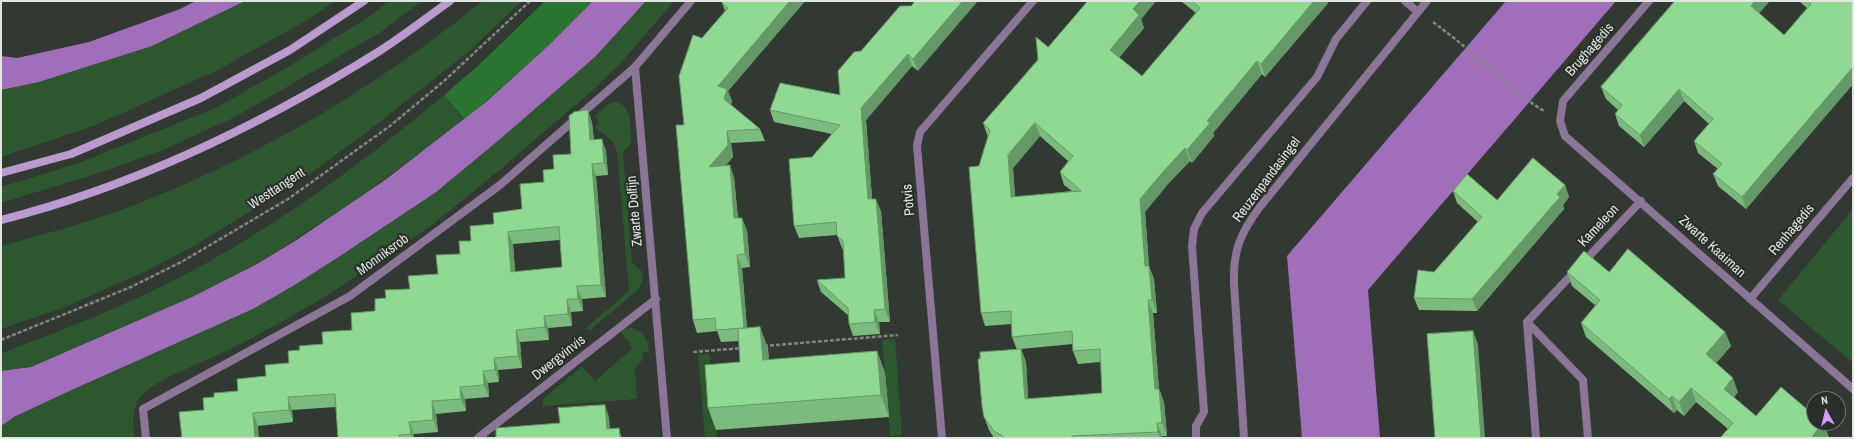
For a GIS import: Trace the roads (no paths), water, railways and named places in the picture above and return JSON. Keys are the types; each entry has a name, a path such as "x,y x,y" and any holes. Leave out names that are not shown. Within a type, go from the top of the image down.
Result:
{"main road":[{"path":"1,173 71,154 201,98 290,50 364,1"},
{"path":"1,220 46,209 116,185 198,150 248,126 316,90 373,55 450,1"}],"street":[{"path":"635,67 691,1"},
{"name":"Potvis","path":"942,438 917,146 920,132 1033,1"},
{"name":"Reuzenpandasingel","path":"1196,438 1196,426 1204,412 1192,246 1194,229 1202,213 1317,77 1336,39 1367,1"},
{"path":"1405,1 1418,12"},
{"name":"Reuzenpandasingel","path":"1244,438 1234,278 1234,263 1238,244 1259,208 1427,1"},
{"name":"Brughagedis","path":"1560,121 1563,101 1649,1"},
{"name":"Zwarte Dolfijn","path":"635,67 668,438"},
{"name":"Monniksrob","path":"146,438 143,409 350,296 500,185 635,67"},
{"name":"Zwarte Kaaiman","path":"1560,121 1565,136 1641,201 1853,389"},
{"name":"Renhagedis","path":"1750,299 1853,178"},
{"name":"Kameleon","path":"1528,322 1641,201"},
{"name":"Dwergvinvis","path":"478,438 656,299"},
{"path":"1528,322 1536,438"},
{"path":"1528,322 1583,380 1588,438"}]}
